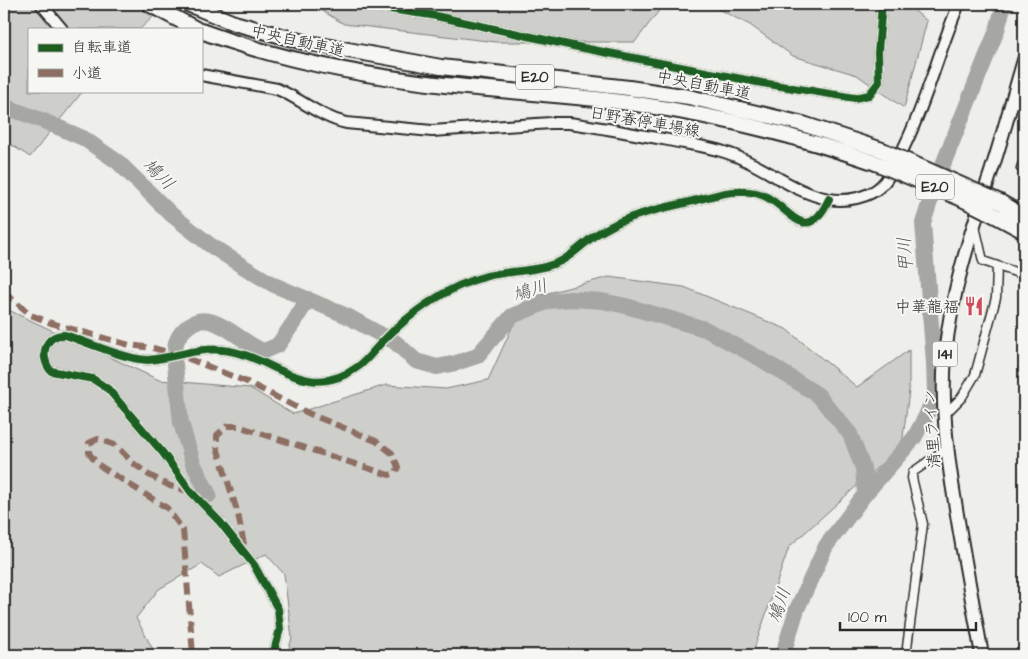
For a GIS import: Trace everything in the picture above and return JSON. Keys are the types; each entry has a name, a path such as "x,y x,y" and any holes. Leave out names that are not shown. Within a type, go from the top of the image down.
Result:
{"highway":[{"path":"149,4 194,28"},
{"name":"中央自動車道","path":"188,4 234,23 304,42 441,67 629,88 690,97 803,124 879,157 951,194 1024,216"},
{"name":"中央自動車道","path":"202,31 261,51 354,71 443,84 628,103 687,112 879,157"},
{"name":"清里ライン","path":"982,655 962,550 946,449 944,415 945,357 951,310 964,254 1024,60"},
{"name":"中央自動車道","path":"997,208 1024,231"}],"main road":[{"path":"41,4 61,28"},
{"name":"日野春停車場線","path":"202,75 277,89 320,114 346,123 432,131 551,123 569,124 712,148 756,164 811,195 841,200 856,198 870,193 882,185 898,161 932,82 959,4"}],"street":[{"path":"354,4 431,15 578,47 855,98 869,95 879,82 878,52 882,4"},
{"path":"1024,161 1020,168 1024,170"},
{"path":"273,655 280,629 278,609 254,565 220,522 191,492 163,453 108,389 93,379 51,371 44,361 45,347 52,338 58,335 65,335 128,357 146,360 171,357 206,349 225,350 246,356 285,374 305,380 339,377 351,372 402,324 428,303 487,276 544,267 561,261 618,222 741,190 774,200 794,220 807,223 814,221 822,213 829,199"},
{"path":"974,222 983,261 1024,275"},
{"path":"944,415 962,397 975,375 996,298 998,266"},
{"path":"906,655 923,524 912,478 913,472 946,449"}],"shaded area":[{"path":"4,4 167,4 141,28 28,28 28,92 82,92 30,157 4,140"},
{"path":"311,4 664,4 635,42 496,42 344,24"},
{"path":"708,4 906,4 927,21 904,108 857,75 793,56 750,25"},
{"path":"609,277 684,287 786,329 857,387 909,350 909,391 902,445 789,547 752,655 287,655 292,638 284,574 266,554 219,577 202,564 159,589 136,618 156,655 4,655 4,308 159,380 250,388 293,414 386,385 446,389 488,380 525,299"}],"waterway":[{"name":"甲川","path":"784,655 797,609 826,546 865,494 914,438 935,394 923,223 938,177 997,30 1004,4"},
{"name":"鳩川","path":"4,106 83,138 118,162 172,215 210,245 274,285 347,316 395,342 416,361 437,367 477,356 512,316 549,301 571,299 602,301 705,329 761,359 818,395 850,434 863,468 865,494"},
{"path":"175,348 177,339 184,330 196,322 205,320 225,328 254,347 264,351 278,345 308,299"},
{"path":"175,364 181,423 193,463 209,495"}],"marked path":[{"path":"4,292 31,315 51,323 129,345 153,348 179,355 247,382 310,414 376,441 392,453 398,467 396,473 389,475 238,426 227,426 217,435 217,447 238,514 245,550"},
{"path":"191,492 170,486 149,475 133,463 115,445 98,439 89,443 89,453 97,464 167,508 183,530 193,655"}],"cycle path":[{"path":"354,4 431,15 578,47 762,83 855,98 869,95 879,82 878,52 882,4"},
{"path":"273,655 280,629 278,609 254,565 220,522 191,492 163,453 108,389 93,379 51,371 47,365 45,353 48,342 52,338 65,335 118,354 148,360 195,351 223,350 258,360 290,374 322,381 340,377 359,366 393,331 417,311 458,286 487,276 552,265 570,256 600,232 635,216 724,193 740,191 756,193 767,197 803,222 812,221 820,214 829,199"}],"place":[{"name":"中華龍福","path":"974,306"}]}
